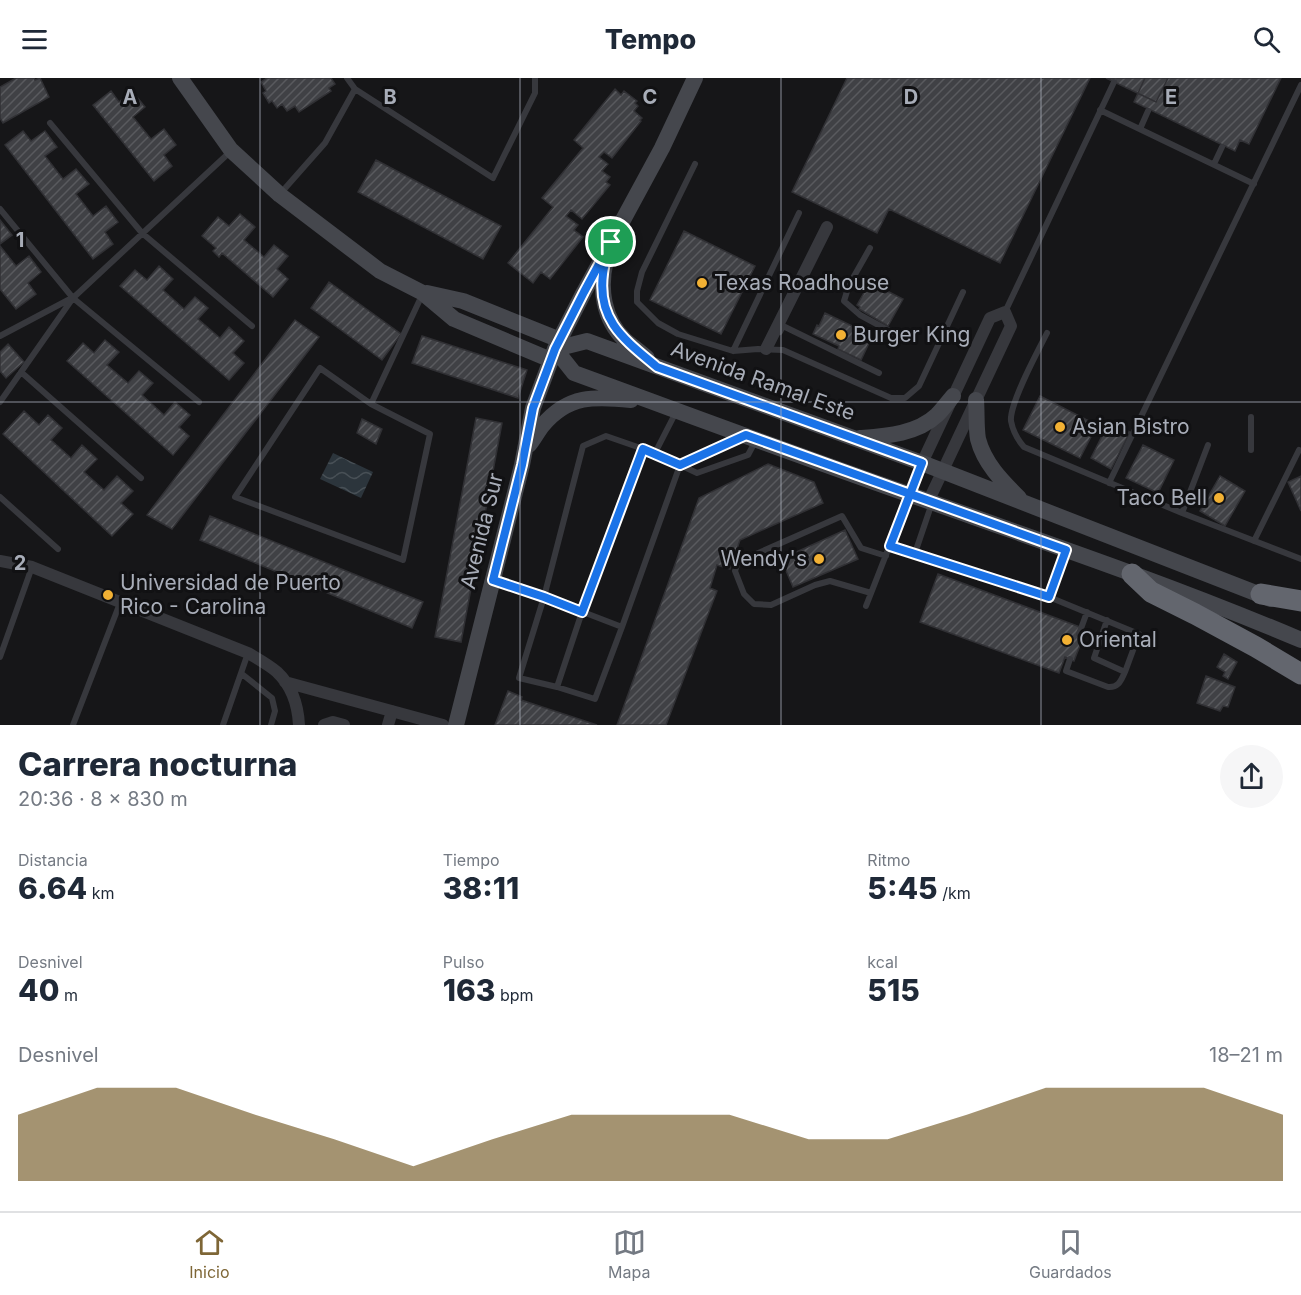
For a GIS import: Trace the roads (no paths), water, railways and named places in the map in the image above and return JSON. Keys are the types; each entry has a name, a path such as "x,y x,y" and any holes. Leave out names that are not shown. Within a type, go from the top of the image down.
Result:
{"highway":[{"path":"1132,573 1151,592 1205,619 1301,674"},
{"path":"1261,594 1301,601"}],"street":[{"path":"180,78 231,150 280,195 380,271 423,292 463,301 555,349 574,373 909,495 1132,573 1301,640"},
{"path":"657,367 624,339 613,325 605,308 602,292 603,273 611,242 662,148 695,78"},
{"path":"770,349 827,227"},
{"name":"Avenida Sur","path":"456,725 524,454 533,408 555,349 611,242"},
{"path":"909,495 990,318 1005,312 1011,326 930,502"},
{"name":"Avenida Ramal Este","path":"555,349 587,341 922,463 1301,611"},
{"path":"855,438 900,434 920,426 936,416 953,396"},
{"path":"524,454 543,425 563,407 582,399 609,398 658,404"},
{"path":"976,400 978,439 988,462 1001,480 1024,502"},
{"path":"0,561 32,567 248,653 277,672 285,682 295,698 299,725"},
{"path":"285,682 443,725"},
{"path":"388,725 392,711"},
{"path":"324,725 333,722 344,725"}],"lane":[{"path":"347,78 356,89 493,178 535,93 535,78"},
{"path":"1005,312 1113,82"},
{"path":"1109,483 1301,85"},
{"path":"280,195 325,143 356,89"},
{"path":"1100,110 1254,184"},
{"path":"1140,129 1148,111"},
{"path":"50,123 142,233 252,326"},
{"path":"1214,164 1222,147"},
{"path":"0,402 73,297 231,150"},
{"path":"695,164 642,272 636,291 637,302 658,323 678,334 733,351 783,350 891,398 905,398 919,386 963,292"},
{"path":"0,209 73,297 199,402"},
{"path":"733,351 799,213"},
{"path":"870,248 849,285 844,301 860,315 897,335"},
{"path":"371,404 423,292"},
{"path":"0,336 73,297"},
{"path":"770,349 783,326 879,373"},
{"path":"1047,333 1013,405 1011,420 1015,437 1024,447 1182,513 1301,559"},
{"path":"320,368 371,404 430,434 403,560 235,497 320,368"},
{"path":"21,372 141,478"},
{"path":"655,453 677,411"},
{"path":"1251,417 1251,450"},
{"path":"751,437 680,465 595,699 519,678 544,597 583,446 606,436 655,453 680,465 697,473 748,455 751,437"},
{"path":"1182,513 1208,445"},
{"path":"557,687 582,612 643,449"},
{"path":"1254,541 1299,450"},
{"path":"866,606 909,495"},
{"path":"0,497 58,549"},
{"path":"915,553 930,502"},
{"path":"871,593 830,581 815,585 771,605 754,604 744,594 735,571 738,562 842,516 861,548 886,556"},
{"path":"890,546 1049,597 1139,634 1125,672 1119,684 1113,687 1066,671 1070,659"},
{"path":"1049,597 1066,550"},
{"path":"0,657 32,567"},
{"path":"493,580 622,627"},
{"path":"73,725 120,602"},
{"path":"1080,634 1087,612"},
{"path":"1107,620 1094,658 1125,672"},
{"path":"223,725 248,653"},
{"path":"242,674 272,698 275,711 271,725"}],"water":[{"path":"333,453 373,472 361,498 320,479"}],"place":[{"name":"Texas Roadhouse","path":"702,283"},
{"name":"Burger King","path":"841,335"},
{"name":"Asian Bistro","path":"1060,427"},
{"name":"Taco Bell","path":"1219,498"},
{"name":"Wendy's","path":"819,559"},
{"name":"Universidad de Puerto Rico - Carolina","path":"108,595"},
{"name":"Oriental","path":"1067,640"}]}
